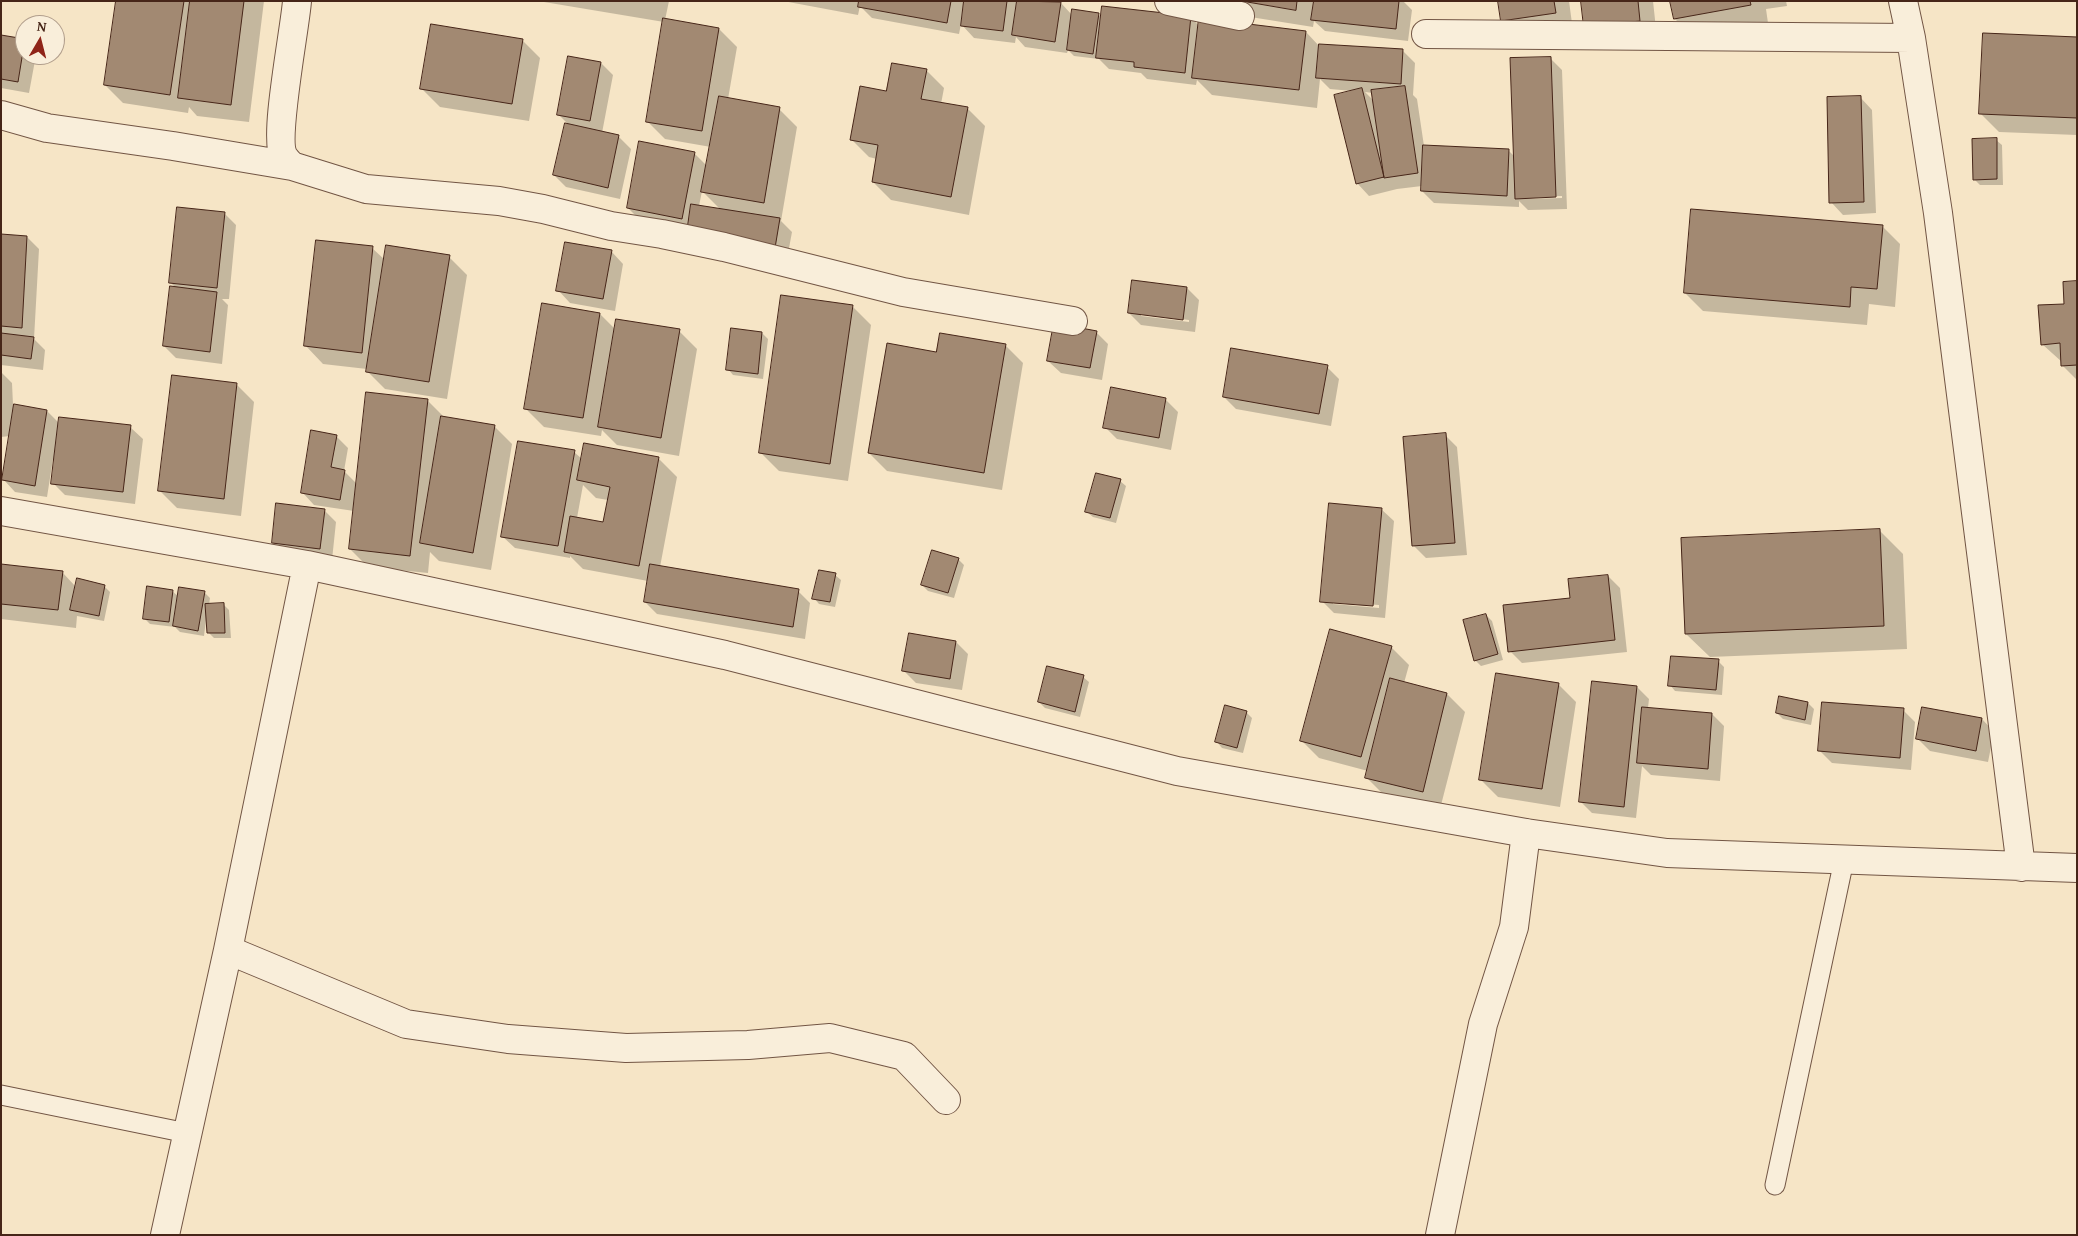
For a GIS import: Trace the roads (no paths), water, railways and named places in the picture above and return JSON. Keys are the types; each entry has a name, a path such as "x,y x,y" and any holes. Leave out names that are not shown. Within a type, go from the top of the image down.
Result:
{"street":[{"path":"292,166 283,156 280,142 282,112 297,1"},
{"path":"1169,1 1240,16"},
{"path":"1903,1 1911,38 1938,213 2021,867"},
{"path":"1426,34 1911,38"},
{"path":"1,115 47,128 173,146 292,166 366,189 499,201 543,209 611,226 724,247 903,292 1073,321"},
{"path":"1,511 307,565 726,655 1177,771 1526,833 1666,853 2077,868"},
{"path":"165,1235 228,950 307,565"},
{"path":"1440,1235 1483,1024 1514,927 1526,833"},
{"path":"228,950 406,1024 480,1035 508,1039 626,1048 748,1045 830,1038 904,1056 946,1100"}],"lane":[{"path":"1775,1186 1844,860"},
{"path":"1,1095 187,1133"}]}
